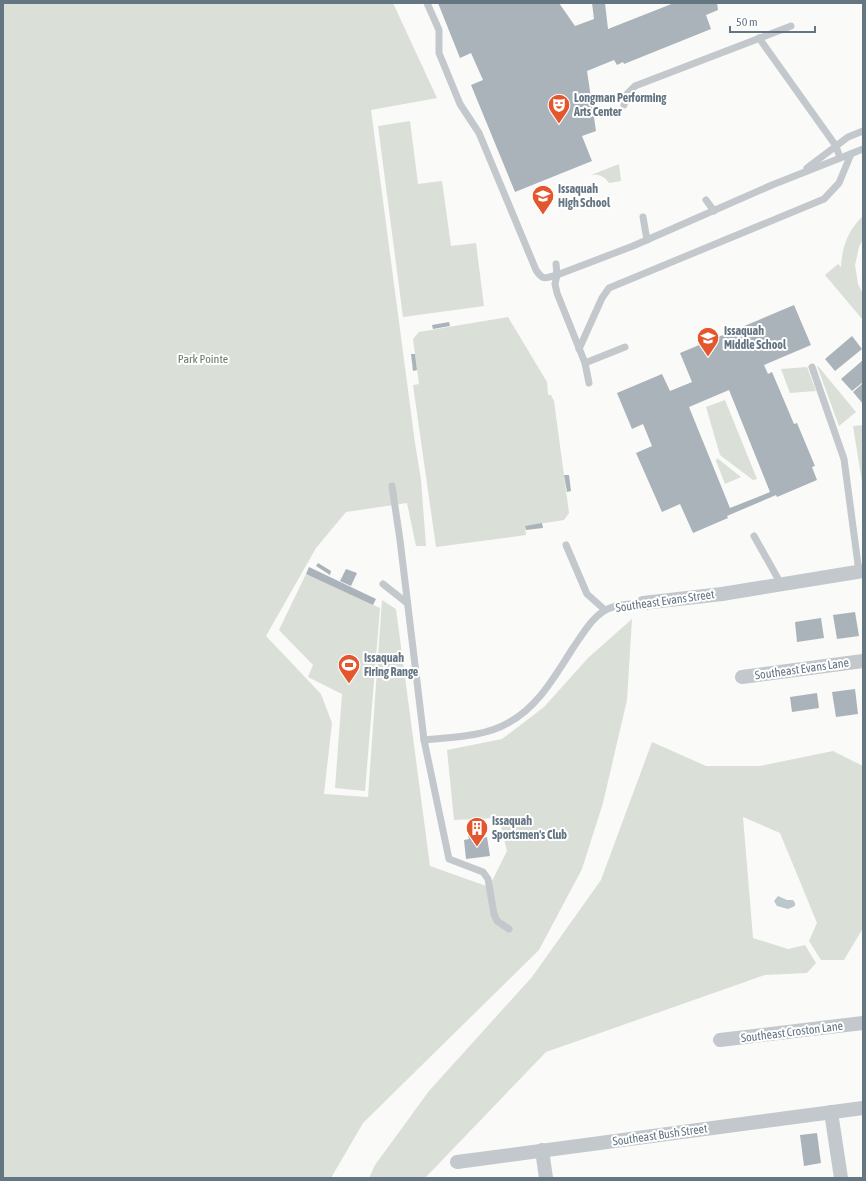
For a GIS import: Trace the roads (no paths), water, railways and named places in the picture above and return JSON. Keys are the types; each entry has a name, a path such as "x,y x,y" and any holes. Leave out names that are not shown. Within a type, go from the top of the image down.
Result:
{"street":[{"name":"Southeast Evans Street","path":"643,603 722,594 861,571"},
{"name":"Southeast Evans Lane","path":"742,677 863,661"},
{"name":"Southeast Croston Lane","path":"720,1040 863,1023"},
{"name":"Southeast Bush Street","path":"457,1162 863,1108"},
{"path":"831,1112 841,1178"},
{"path":"542,1150 546,1178"}],"lane":[{"path":"427,3 439,30 439,53 460,104 479,133 536,270 542,278 557,275 590,259 615,253 799,174 863,149"},
{"path":"624,105 627,94 635,86 791,26"},
{"path":"759,38 836,146 840,158"},
{"path":"799,174 848,137 863,131"},
{"path":"579,349 602,298 609,288 824,199 839,183 851,154"},
{"path":"706,200 714,211"},
{"path":"643,217 647,240"},
{"path":"614,245 615,253"},
{"path":"556,264 556,288 585,363 589,383"},
{"path":"585,363 624,347"},
{"path":"812,367 844,459 861,571"},
{"path":"392,486 424,740 449,859 483,872 488,879 494,914 497,921 509,930"},
{"path":"754,536 781,584"},
{"path":"566,545 587,594 605,610"},
{"path":"383,584 406,603"},
{"name":"Southeast Evans Street","path":"424,740 478,733 496,729 521,715 550,685 583,633 594,620 605,610 617,606 643,603"}],"place":[{"name":"Longman Performing Arts Center","path":"559,124"},
{"name":"Issaquah High School","path":"543,216"},
{"name":"Issaquah Middle School","path":"708,358"},
{"name":"Issaquah Firing Range","path":"349,684"},
{"name":"Issaquah Sportsmen's Club","path":"477,848"}],"park label":[{"name":"Park Pointe","path":"203,359"}]}
